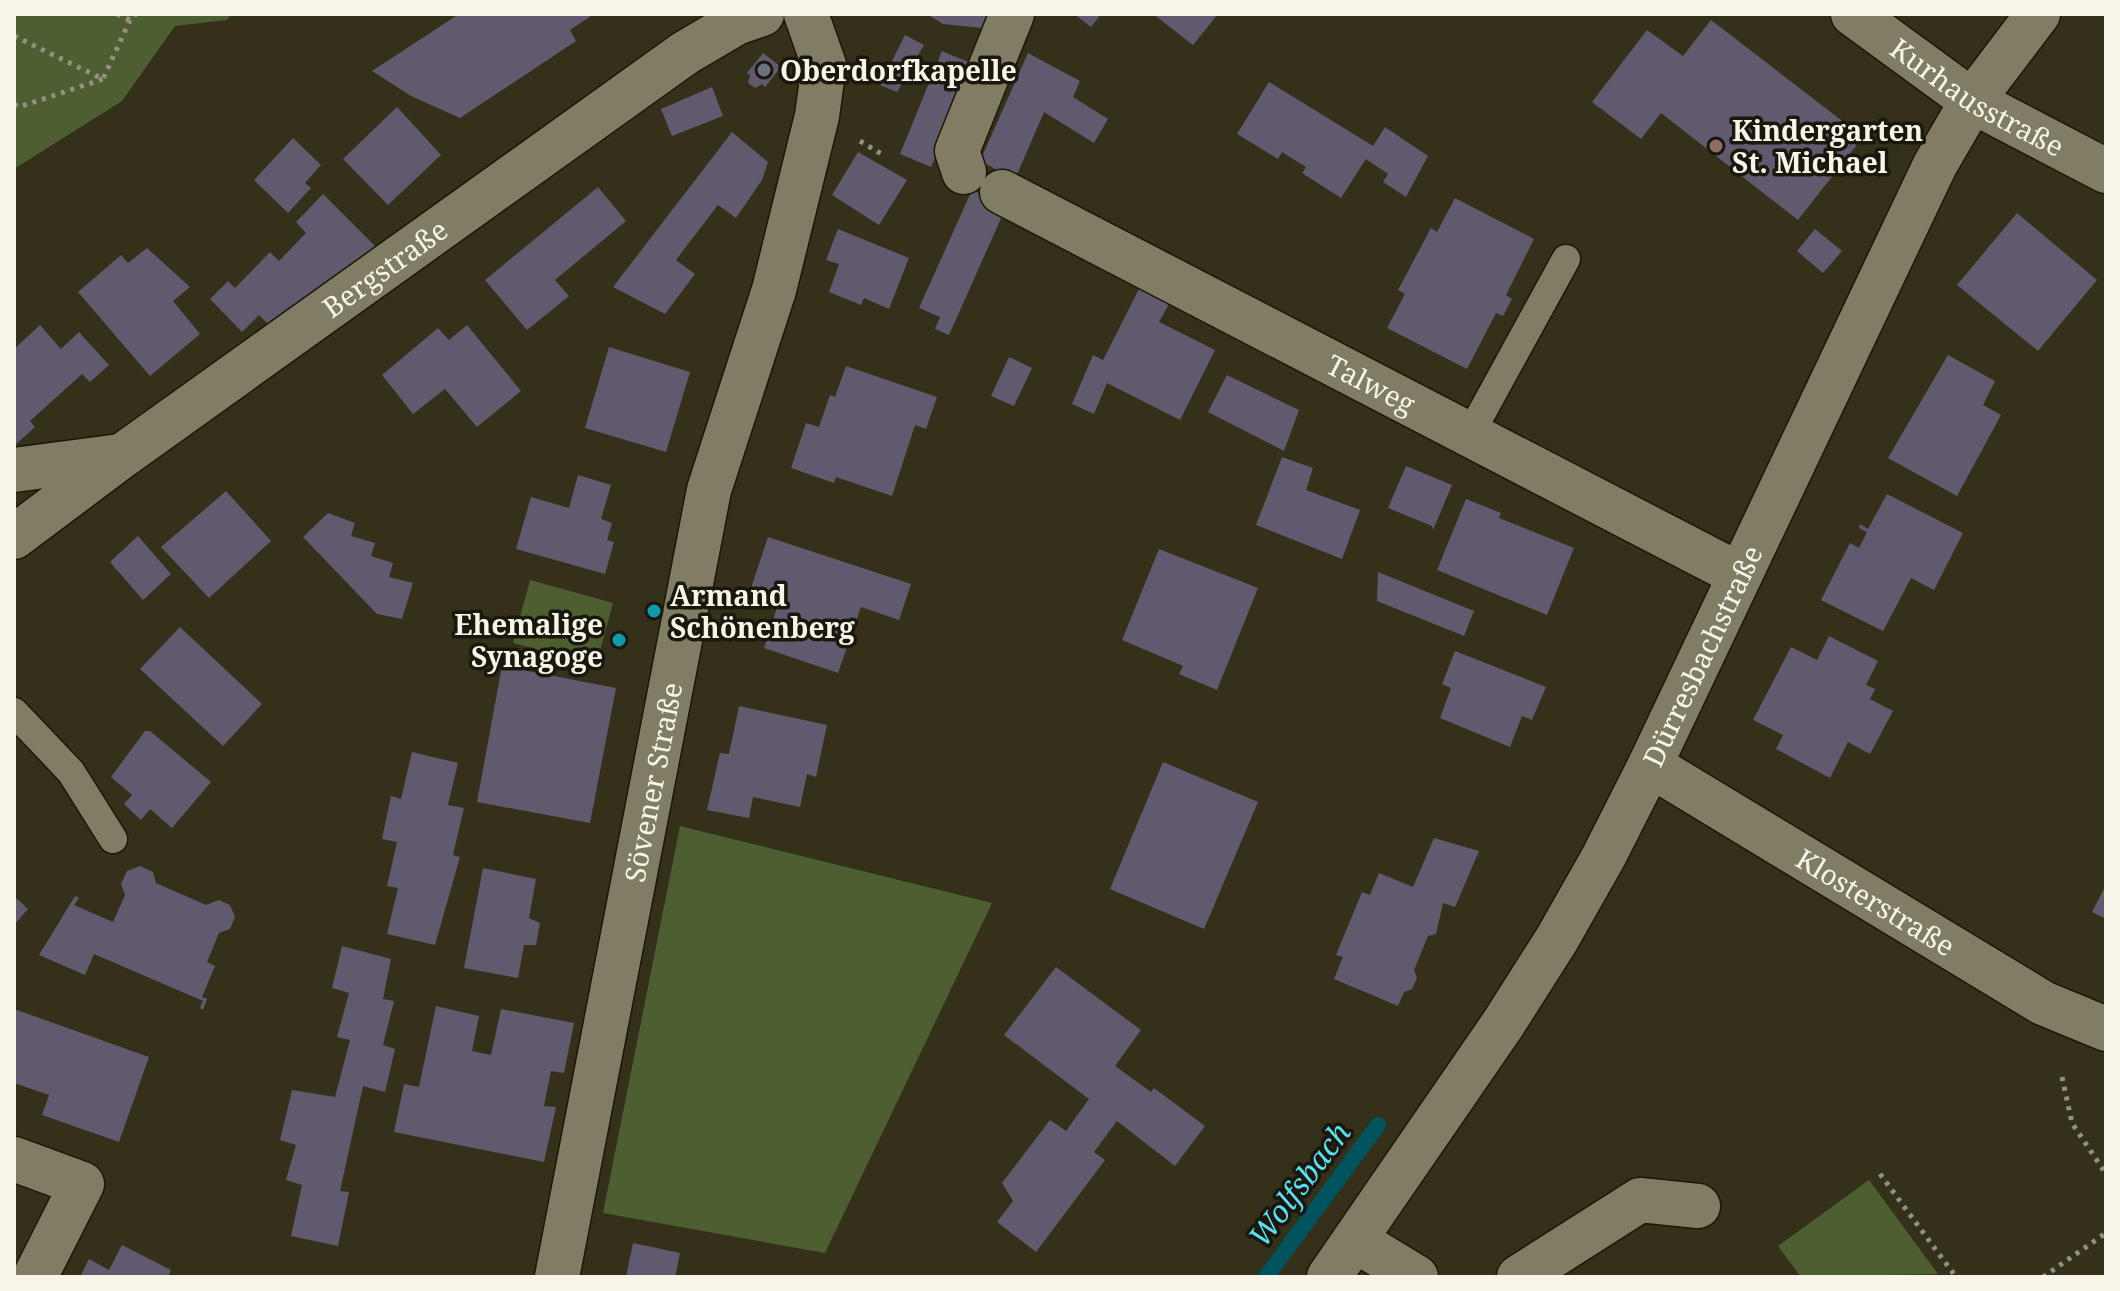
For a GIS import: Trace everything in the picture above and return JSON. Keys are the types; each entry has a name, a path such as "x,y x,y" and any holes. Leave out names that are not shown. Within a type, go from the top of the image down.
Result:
{"street":[{"name":"Bergstraße","path":"14,537 122,456 685,53 736,23 762,14"},
{"name":"Sövener Straße","path":"557,1277 709,490 774,290 817,116 824,65 806,14"},
{"name":"Talweg","path":"1012,14 957,151 983,182 1740,575"},
{"name":"Kurhausstraße","path":"1853,14 1972,101 2106,171"},
{"name":"Dürresbachstraße","path":"1329,1277 1453,1100 1557,939 1650,765 1935,165 1972,101 2038,14"},
{"path":"14,470 122,456"},
{"name":"Klosterstraße","path":"1650,765 2043,1003 2106,1029"},
{"path":"14,1159 82,1184 35,1277"},
{"path":"1519,1277 1640,1200 1698,1206"},
{"path":"1355,1240 1416,1277"}],"lane":[{"path":"1469,436 1566,259"},
{"path":"14,712 71,772 113,839"}],"path":[{"path":"117,14 130,20"},
{"path":"14,104 19,107 103,79 130,20 136,14"},
{"path":"14,36 103,79"},
{"path":"2062,1077 2072,1123 2106,1174"},
{"path":"1880,1174 1956,1277"},
{"path":"2043,1277 2106,1233"}],"green space":[{"path":"14,14 231,14 227,20 175,26 122,101 14,169"},
{"path":"530,580 613,603 596,665 513,643"},
{"path":"680,826 992,903 825,1253 603,1213"},
{"path":"1869,1180 1938,1274 1801,1277 1778,1246"}],"building":[{"path":"459,14 594,14 570,30 576,41 460,118 411,96 372,71"},
{"path":"927,14 990,14 982,28 943,24"},
{"path":"1074,14 1101,14 1091,27"},
{"path":"1153,14 1218,14 1193,45"},
{"path":"1711,20 1863,137 1798,220 1661,113 1641,139 1592,102 1647,30 1683,56"},
{"path":"905,35 924,45 897,92 880,85"},
{"path":"942,51 975,65 931,167 900,154"},
{"name":"Oberdorfkapelle","path":"763,53 781,67 765,87 762,84 755,88 748,83 750,75 747,73"},
{"path":"1028,53 1080,81 1073,97 1108,119 1094,143 1044,112 1015,179 980,161"},
{"path":"1269,82 1373,146 1385,127 1428,156 1406,197 1383,182 1388,174 1366,159 1341,198 1302,173 1306,167 1282,152 1278,159 1237,134"},
{"path":"712,87 723,116 672,136 661,109"},
{"path":"397,107 441,155 388,205 343,159"},
{"path":"732,132 768,162 762,180 736,218 718,205 676,260 695,274 665,314 613,287"},
{"path":"293,138 321,165 305,183 311,188 288,213 254,180"},
{"path":"858,152 907,180 879,225 832,195"},
{"path":"598,187 626,221 555,280 569,296 527,330 485,280"},
{"path":"972,190 1007,205 949,335 935,329 940,317 919,308"},
{"path":"323,194 375,246 283,339 259,315 242,332 210,299 228,281 235,288 270,252 279,261 306,233 296,222"},
{"path":"1455,198 1534,239 1506,295 1512,299 1503,316 1496,313 1467,369 1387,328 1405,294 1398,290 1431,228 1437,232"},
{"path":"2017,213 2097,280 2038,351 1957,285"},
{"path":"838,229 909,258 889,309 864,298 861,305 829,292 839,264 826,260"},
{"path":"1815,229 1842,251 1823,273 1797,251"},
{"path":"147,248 190,287 173,301 200,334 150,376 78,292 121,255 128,263"},
{"path":"1140,287 1170,302 1159,322 1215,350 1180,420 1107,383 1094,414 1072,404 1093,355 1103,360"},
{"path":"40,325 61,349 79,332 109,365 90,382 82,374 30,421 35,427 14,446 14,349"},
{"path":"467,325 521,391 477,427 445,389 413,414 382,375 438,328 449,340"},
{"path":"609,347 690,372 666,452 585,428"},
{"path":"1948,355 1995,381 1983,405 2001,415 1957,496 1888,458"},
{"path":"1009,357 1032,368 1014,406 991,396"},
{"path":"846,366 937,397 926,429 915,425 892,496 836,477 834,483 791,468 806,423 819,427 830,395 835,397"},
{"path":"1227,375 1299,410 1284,451 1208,412"},
{"path":"1282,457 1313,468 1306,490 1360,510 1342,559 1256,525"},
{"path":"1406,466 1452,485 1433,530 1432,526 1388,508"},
{"path":"578,475 611,485 601,519 612,523 607,540 614,542 605,574 516,549 531,497 569,508"},
{"path":"226,491 271,541 209,598 161,547"},
{"path":"1887,494 1963,533 1934,590 1911,578 1883,631 1821,600 1850,543 1859,548 1867,532 1859,528 1860,524 1868,529"},
{"path":"1466,499 1501,513 1499,518 1574,548 1547,615 1437,570"},
{"path":"328,513 355,523 351,536 375,543 371,556 393,563 389,577 413,583 402,619 377,614 303,537"},
{"path":"138,536 171,574 143,600 110,562"},
{"path":"768,537 911,584 899,620 861,607 838,673 764,648 779,601 750,591"},
{"path":"1159,549 1258,588 1217,690 1179,674 1183,666 1122,640"},
{"path":"1378,572 1474,611 1464,636 1377,601"},
{"path":"180,627 262,704 223,746 140,669"},
{"path":"1829,636 1878,661 1866,685 1875,689 1870,699 1893,711 1870,754 1848,742 1830,778 1776,749 1783,735 1753,720 1791,647 1817,660"},
{"path":"1455,651 1546,687 1532,720 1522,716 1510,747 1440,718 1451,688 1442,684"},
{"path":"502,666 616,688 590,823 477,802"},
{"path":"739,706 827,725 816,777 807,774 800,807 753,797 749,818 707,810 720,753 729,754"},
{"path":"145,731 150,731 211,782 172,828 150,809 141,820 124,804 132,795 111,777"},
{"path":"412,752 458,763 448,805 464,808 453,855 460,857 435,945 387,934 398,888 387,886 397,842 382,839 391,796 401,799"},
{"path":"1163,762 1258,802 1204,929 1110,889"},
{"path":"1434,838 1479,851 1455,907 1443,903 1436,934 1428,936 1414,970 1417,978 1412,989 1404,992 1398,1006 1334,979 1343,957 1336,955 1362,892 1370,895 1379,873 1413,887"},
{"path":"140,866 153,872 156,883 206,905 219,900 230,905 235,917 230,929 219,933 207,962 215,966 202,997 207,999 203,1010 200,1008 203,1001 94,954 85,975 39,955 75,896 79,898 74,905 113,922 125,895 121,884 127,871"},
{"path":"483,868 536,879 529,918 540,923 536,945 524,945 518,978 464,968"},
{"path":"2106,885 2106,919 2092,912"},
{"path":"14,896 28,909 14,925"},
{"path":"342,946 391,959 383,999 394,1001 383,1045 395,1049 385,1092 363,1086 340,1191 349,1192 338,1246 291,1236 302,1185 286,1180 296,1145 280,1140 292,1090 335,1097 350,1040 337,1037 349,993 332,988"},
{"path":"1056,967 1141,1030 1115,1066 1151,1092 1154,1088 1205,1126 1175,1166 1117,1121 1094,1152 1105,1160 1036,1252 997,1222 1013,1201 1002,1183 1050,1120 1066,1131 1089,1099 1004,1035"},
{"path":"436,1006 479,1016 472,1051 491,1055 501,1009 574,1023 564,1073 551,1071 544,1106 556,1107 544,1162 394,1132 404,1084 419,1087"},
{"path":"14,1009 149,1057 119,1142 42,1115 49,1095 14,1083"},
{"path":"633,1243 680,1253 675,1277 626,1277"},
{"path":"122,1245 171,1270 168,1277 80,1277 89,1259 109,1270"}],"waterway":[{"name":"Wolfsbach","path":"1266,1277 1378,1125"}],"place":[{"name":"Oberdorfkapelle","path":"764,70"},
{"name":"Kindergarten St. Michael","path":"1716,146"},
{"name":"Armand Schönenberg","path":"654,611"},
{"name":"Ehemalige Synagoge","path":"619,640"}]}
